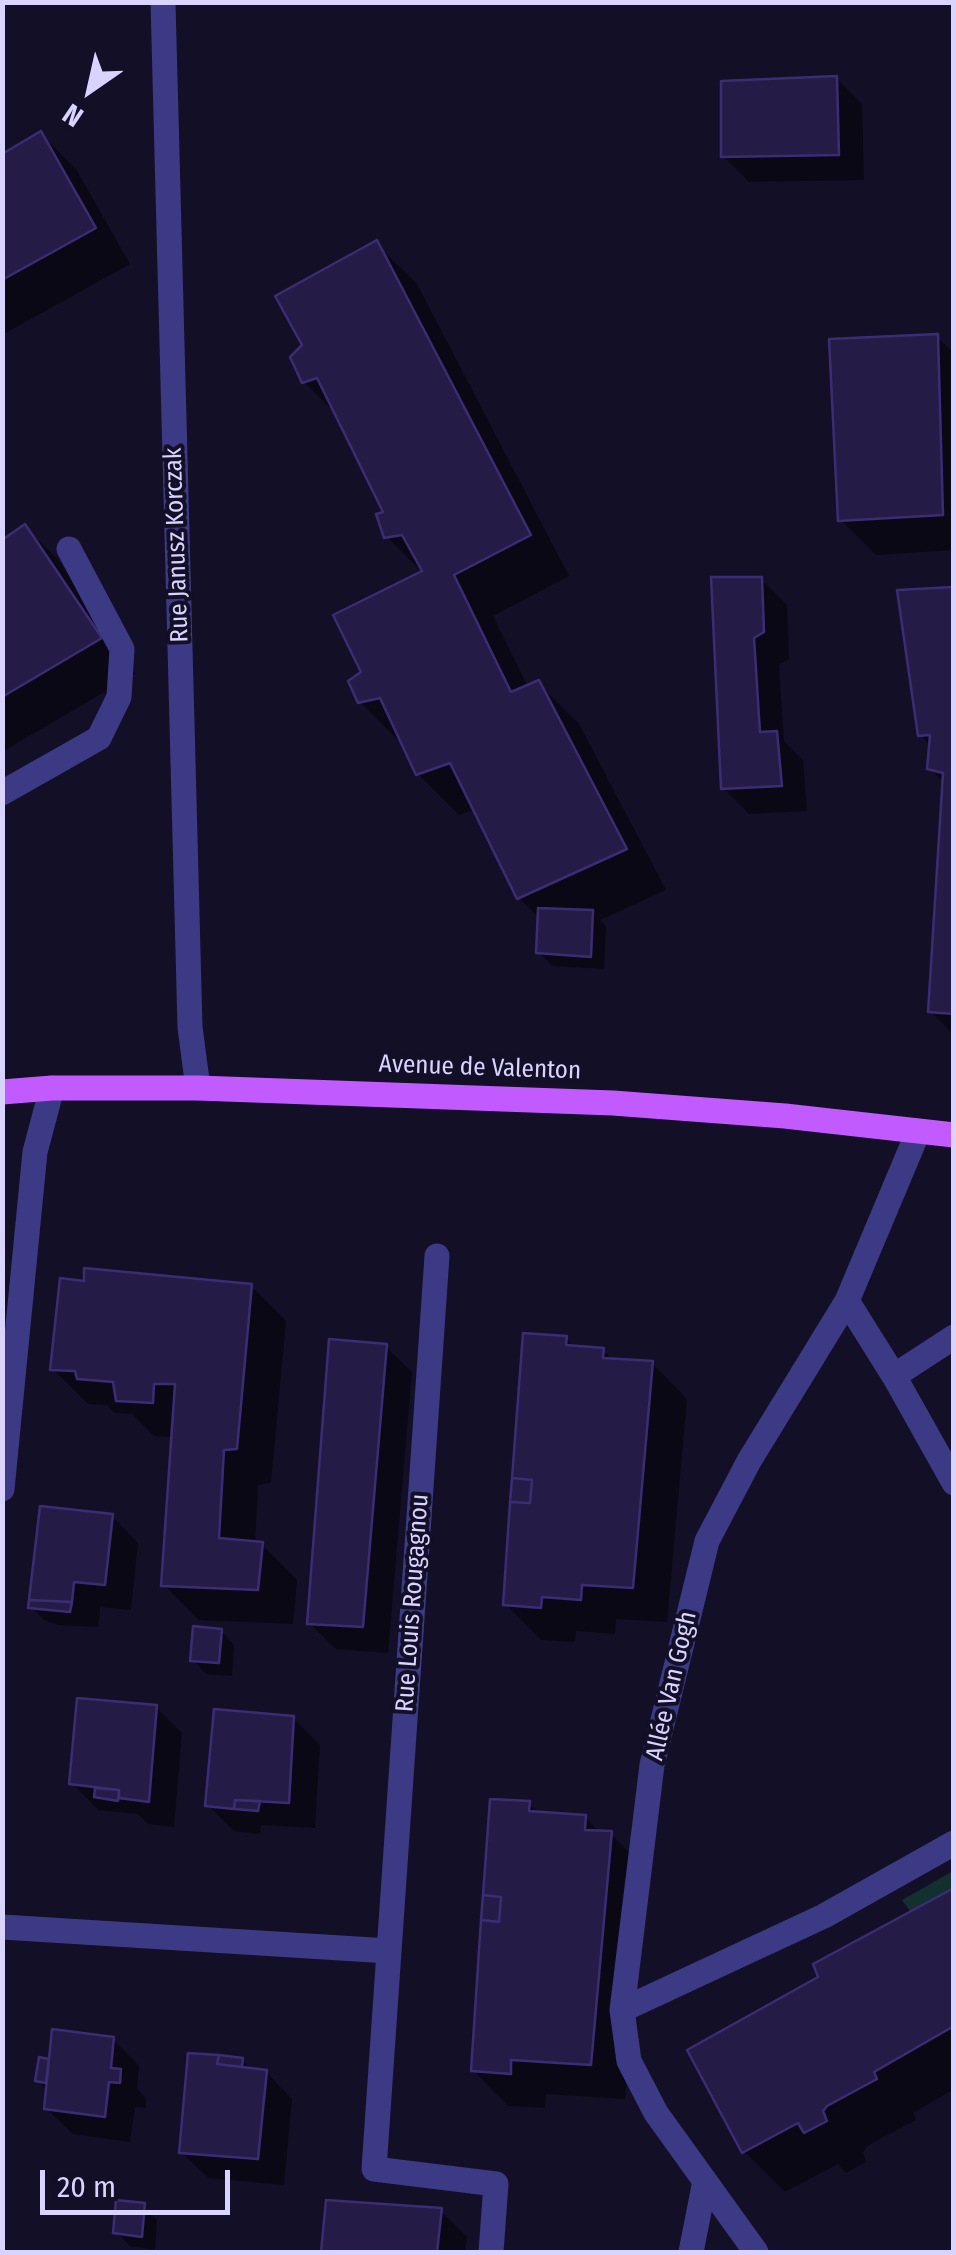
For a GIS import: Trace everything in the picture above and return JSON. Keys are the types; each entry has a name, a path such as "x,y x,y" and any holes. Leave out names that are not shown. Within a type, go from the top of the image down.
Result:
{"main road":[{"name":"Avenue de Valenton","path":"2,1092 198,1088 612,1104 785,1116 954,1134"}],"street":[{"name":"Rue Janusz Korczak","path":"163,2 190,1007 198,1088"},
{"path":"2,792 98,738 119,697 122,649 69,549"},
{"path":"2,1489 35,1152 52,1088"},
{"name":"Allée Van Gogh","path":"756,2252 656,2113 629,2061 622,2010 652,1764 707,1541 749,1461 847,1301 918,1132"},
{"name":"Rue Louis Rougagnou","path":"437,1256 374,2169 496,2184 490,2252"},
{"path":"847,1301 954,1484"},
{"path":"894,1376 954,1336"},
{"path":"622,2010 824,1916 954,1844"},
{"path":"2,1927 389,1951"},
{"path":"691,2252 705,2181"}],"green space":[{"path":"953,1871 953,1888 910,1911 902,1900"}],"building":[{"path":"837,76 839,155 721,157 721,81"},
{"path":"41,131 96,228 2,280 2,154"},
{"path":"377,240 531,535 454,575 511,692 539,680 627,849 517,899 450,763 416,775 380,698 358,703 348,681 361,672 333,615 422,571 402,535 384,538 376,514 383,512 317,378 302,383 290,357 302,345 275,296"},
{"path":"938,334 943,515 838,521 829,339"},
{"path":"25,524 102,638 2,697 2,540"},
{"path":"711,577 762,577 764,632 754,638 760,732 777,731 782,786 721,789"},
{"path":"954,587 954,1014 928,1012 943,773 927,769 930,735 918,736 897,590"},
{"path":"538,908 593,910 591,957 536,953"},
{"path":"84,1268 252,1284 237,1449 224,1450 219,1538 263,1542 258,1590 161,1586 175,1384 154,1384 153,1403 116,1401 113,1382 77,1379 75,1371 50,1370 60,1278 84,1281"},
{"path":"523,1333 567,1336 566,1345 604,1348 603,1358 653,1361 633,1588 582,1585 581,1600 542,1597 541,1608 503,1605 510,1502 530,1503 532,1480 512,1478"},
{"path":"329,1339 387,1344 363,1627 307,1624"},
{"path":"512,1478 532,1480 530,1503 510,1502"},
{"path":"40,1506 113,1514 105,1585 74,1582 72,1602 29,1600"},
{"path":"29,1600 72,1602 70,1612 28,1608"},
{"path":"193,1626 222,1629 219,1663 190,1661"},
{"path":"77,1698 157,1705 149,1802 119,1798 119,1790 69,1784"},
{"path":"214,1709 294,1716 289,1803 235,1800 234,1809 205,1806"},
{"path":"95,1788 119,1790 118,1801 94,1797"},
{"path":"490,1799 530,1801 529,1811 586,1815 585,1830 612,1831 591,2065 511,2060 511,2074 471,2071 481,1920 499,1922 501,1897 483,1895"},
{"path":"235,1800 260,1801 258,1811 234,1809"},
{"path":"954,1888 954,2026 874,2072 877,2079 827,2106 823,2111 827,2121 804,2133 798,2123 742,2153 687,2050 818,1977 813,1964"},
{"path":"483,1895 501,1897 499,1922 481,1920"},
{"path":"52,2029 114,2037 111,2068 121,2069 120,2083 109,2082 105,2117 44,2109"},
{"path":"188,2053 219,2055 217,2064 267,2070 258,2159 179,2153"},
{"path":"219,2055 243,2058 242,2067 217,2064"},
{"path":"39,2057 49,2059 46,2083 35,2081"},
{"path":"116,2200 145,2203 142,2237 113,2233"},
{"path":"326,2200 442,2208 437,2252 321,2252"}]}
